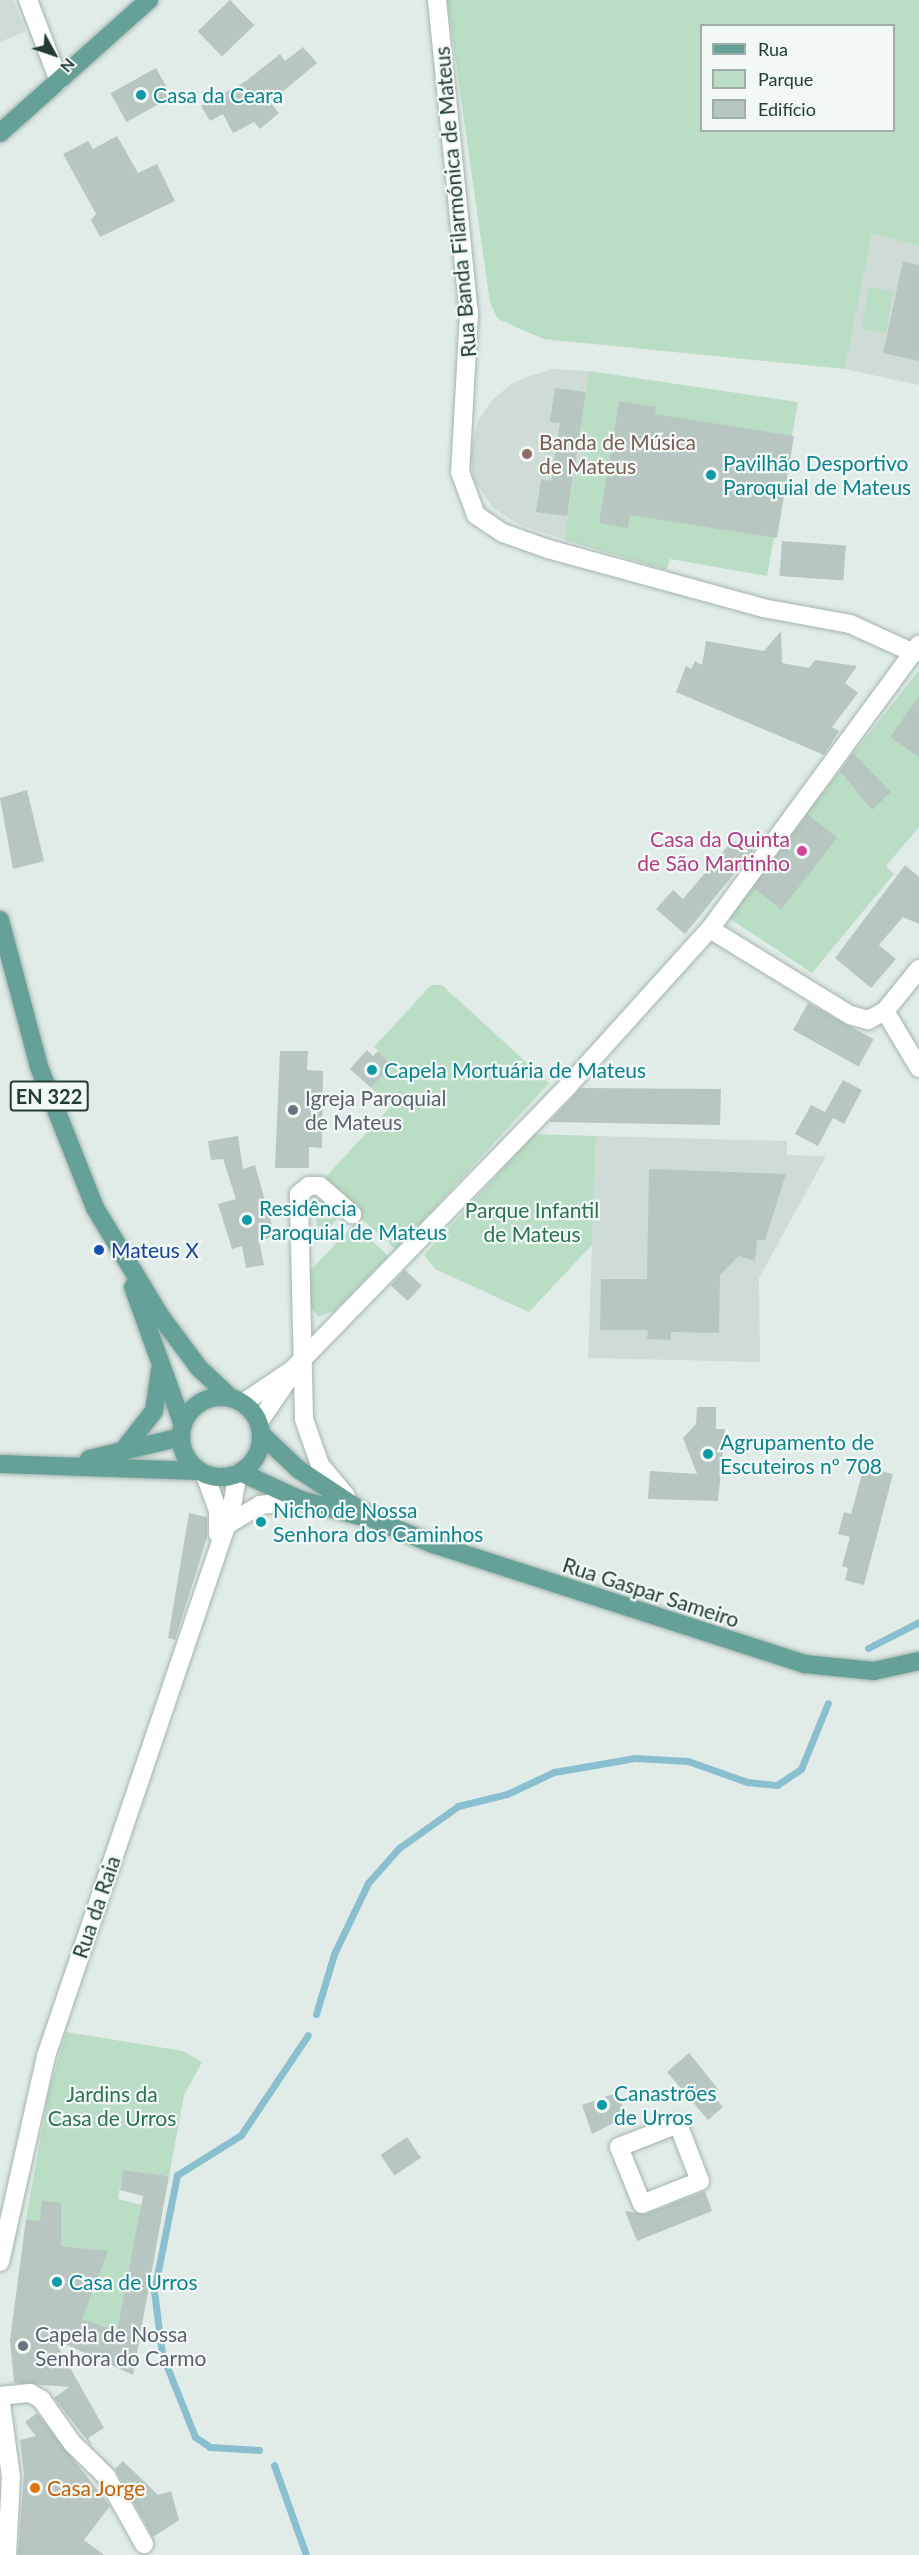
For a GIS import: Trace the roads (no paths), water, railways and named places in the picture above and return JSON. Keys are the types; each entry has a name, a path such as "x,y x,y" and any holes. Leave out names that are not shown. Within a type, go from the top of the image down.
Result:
{"main road":[{"path":"0,133 148,0"},
{"name":"EN 322","path":"0,920 65,1140 124,1262 182,1431 202,1473"},
{"name":"EN 322","path":"124,1262 199,1368 237,1401 260,1428"},
{"path":"119,1455 154,1411 160,1362"},
{"path":"45,1466 119,1455 182,1431 207,1399 237,1401"},
{"path":"239,1473 256,1457 260,1428"},
{"path":"260,1428 298,1469 375,1520"},
{"path":"0,1464 239,1473 301,1500 375,1520"},
{"name":"Rua Gaspar Sameiro","path":"375,1520 805,1664 874,1671 919,1661"}],"street":[{"path":"28,0 59,81"},
{"name":"Rua Banda Filarmónica de Mateus","path":"436,0 469,313 460,472 476,514 503,533 548,549 748,604 850,624 917,649"},
{"path":"237,1401 283,1379 567,1087 710,929 917,649"},
{"path":"710,929 850,1015 867,1020 885,1011 919,969"},
{"path":"885,1011 919,1068"},
{"path":"352,1214 320,1186 309,1186 299,1194 304,1419 315,1456 333,1484 375,1520"},
{"path":"260,1428 303,1357"},
{"path":"202,1473 219,1517 214,1559"},
{"path":"214,1559 239,1473"},
{"path":"225,1526 260,1505 301,1500"},
{"name":"Rua da Raia","path":"0,2262 46,2056 214,1559"},
{"path":"678,2124 700,2181 642,2204 619,2147 678,2124"},
{"path":"7,2555 11,2476 0,2396 30,2393 41,2399 72,2443 106,2476 144,2544"}],"waterway":[{"path":"868,1648 919,1622"},
{"path":"316,2014 334,1954 368,1883 399,1848 458,1806 507,1794 554,1772 635,1758 688,1761 747,1782 777,1785 801,1769 828,1703"},
{"path":"259,2450 210,2447 195,2437 162,2354 154,2291 177,2175 241,2135 308,2035"},
{"path":"274,2465 306,2555"}],"place":[{"name":"Casa da Ceara","path":"141,95"},
{"name":"Banda de Música de Mateus","path":"527,454"},
{"name":"Pavilhão Desportivo Paroquial de Mateus","path":"711,475"},
{"name":"Casa da Quinta de São Martinho","path":"802,851"},
{"name":"Capela Mortuária de Mateus","path":"372,1070"},
{"name":"Igreja Paroquial de Mateus","path":"293,1110"},
{"name":"Residência Paroquial de Mateus","path":"247,1220"},
{"name":"Mateus X","path":"99,1250"},
{"name":"Agrupamento de Escuteiros nº 708","path":"708,1454"},
{"name":"Nicho de Nossa Senhora dos Caminhos","path":"261,1522"},
{"name":"Canastrões de Urros","path":"602,2105"},
{"name":"Casa de Urros","path":"57,2282"},
{"name":"Capela de Nossa Senhora do Carmo","path":"23,2346"},
{"name":"Casa Jorge","path":"35,2488"}],"park label":[{"name":"Parque Infantil de Mateus","path":"532,1222"},
{"name":"Jardins da Casa de Urros","path":"112,2106"}]}
